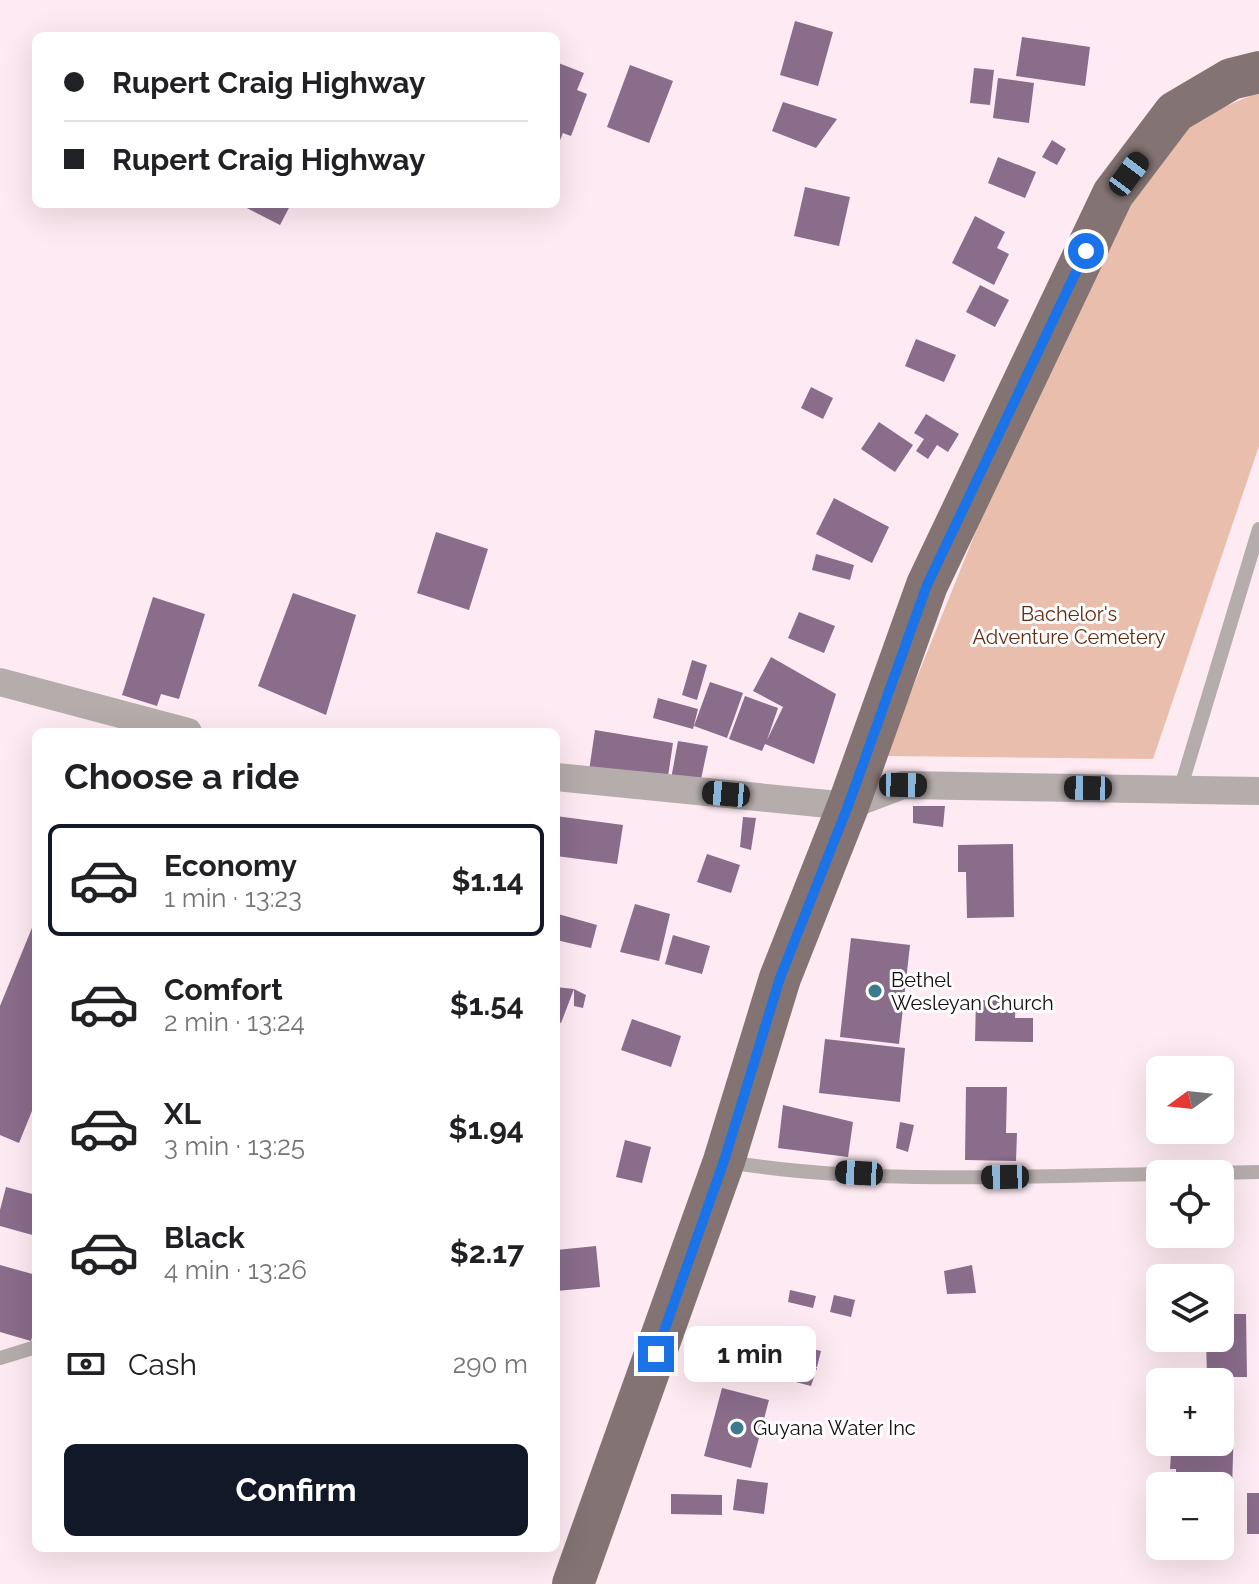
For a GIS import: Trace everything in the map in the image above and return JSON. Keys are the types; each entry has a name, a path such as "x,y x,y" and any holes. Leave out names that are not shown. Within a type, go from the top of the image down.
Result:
{"main road":[{"path":"573,1584 724,1161 780,978 848,806 927,585 1113,194 1175,112 1231,79 1259,72"}],"street":[{"path":"0,682 173,728"},
{"path":"560,777 848,806 903,785 1259,791"}],"lane":[{"path":"1180,790 1259,529"},
{"path":"724,1161 774,1169 944,1178 1146,1174"},
{"path":"1234,1173 1259,1172"},
{"path":"0,1358 32,1348"}],"green space":[{"name":"Bachelor's Adventure Cemetery","path":"1259,92 1259,446 1153,759 885,756 996,482 1132,190 1187,123"}],"building":[{"path":"795,21 833,32 818,86 780,75"},
{"path":"1022,37 1090,47 1085,86 1016,76"},
{"path":"560,64 584,73 577,90 587,94 571,136 563,133 560,140"},
{"path":"630,65 673,81 649,143 607,127"},
{"path":"974,68 994,70 990,105 970,103"},
{"path":"998,78 1034,83 1029,123 993,118"},
{"path":"783,102 837,119 816,148 772,131"},
{"path":"1052,140 1066,149 1057,165 1042,157"},
{"path":"998,157 1036,172 1025,198 988,183"},
{"path":"805,187 850,197 839,246 794,236"},
{"path":"247,208 289,208 280,225"},
{"path":"975,216 1005,232 997,248 1009,254 994,285 952,263"},
{"path":"980,285 1009,300 995,327 966,312"},
{"path":"916,339 956,355 944,382 905,366"},
{"path":"811,387 833,398 823,419 801,408"},
{"path":"926,414 959,434 948,452 937,445 928,459 916,451 924,439 914,433"},
{"path":"879,422 913,445 895,472 861,449"},
{"path":"834,498 889,527 872,563 816,534"},
{"path":"436,532 488,549 469,610 417,593"},
{"path":"816,554 854,565 850,580 812,570"},
{"path":"293,593 356,615 326,715 258,686"},
{"path":"153,597 205,614 179,699 161,694 157,706 122,695"},
{"path":"799,612 835,626 824,653 788,638"},
{"path":"771,657 836,694 814,764 765,744 762,751 729,739 745,696 778,708 767,740 783,707 753,691"},
{"path":"692,660 707,665 697,700 682,695"},
{"path":"710,682 743,693 727,738 694,726"},
{"path":"658,698 698,709 693,729 653,718"},
{"path":"595,730 673,743 667,783 589,771"},
{"path":"678,741 708,746 700,784 671,779"},
{"path":"913,806 945,806 943,827 913,823"},
{"path":"560,817 623,825 617,864 560,857"},
{"path":"743,817 756,818 751,850 740,847"},
{"path":"1013,844 1014,917 967,918 966,872 958,872 958,845"},
{"path":"707,854 740,865 731,893 697,882"},
{"path":"635,904 670,914 659,961 620,952"},
{"path":"560,915 597,925 591,948 560,941"},
{"path":"32,928 32,1111 19,1143 0,1135 0,1006"},
{"path":"673,935 710,946 702,974 665,964"},
{"name":"Bethel Wesleyan Church","path":"851,938 910,945 899,1044 840,1037"},
{"path":"560,987 574,989 561,1023"},
{"path":"574,989 586,995 583,1008 574,1006"},
{"path":"976,1000 1016,1001 1015,1018 1033,1018 1033,1042 975,1041"},
{"path":"632,1019 681,1036 671,1067 621,1050"},
{"path":"825,1039 905,1048 900,1102 819,1093"},
{"path":"966,1087 1007,1087 1006,1133 1017,1133 1016,1161 965,1160"},
{"path":"783,1105 853,1122 848,1157 778,1148"},
{"path":"900,1122 914,1125 908,1152 896,1148"},
{"path":"625,1140 651,1147 642,1183 616,1177"},
{"path":"6,1187 32,1194 32,1235 0,1226 0,1210"},
{"path":"596,1246 600,1287 560,1291 560,1250"},
{"path":"0,1265 32,1274 32,1338 31,1341 0,1332"},
{"path":"972,1265 976,1293 947,1294 944,1271"},
{"path":"790,1290 816,1296 813,1308 788,1302"},
{"path":"834,1295 855,1300 851,1317 830,1312"},
{"path":"1234,1314 1246,1314 1247,1377 1234,1377 1234,1368 1207,1368 1206,1352 1234,1352"},
{"path":"798,1345 821,1351 817,1367 794,1360"},
{"path":"793,1362 817,1368 811,1386 788,1380"},
{"name":"Guyana Water Inc","path":"722,1388 769,1400 751,1468 704,1456"},
{"path":"1171,1456 1233,1456 1233,1472 1176,1472 1176,1469 1170,1469"},
{"path":"737,1479 768,1483 764,1514 733,1510"},
{"path":"1247,1493 1259,1493 1259,1534 1247,1534"},
{"path":"671,1494 722,1495 722,1515 671,1514"}],"place":[{"name":"Bethel Wesleyan Church","path":"875,991"},
{"name":"Guyana Water Inc","path":"737,1428"}],"route":[{"path":"656,1354 724,1161 780,978 848,806 927,585 1086,251"}]}
